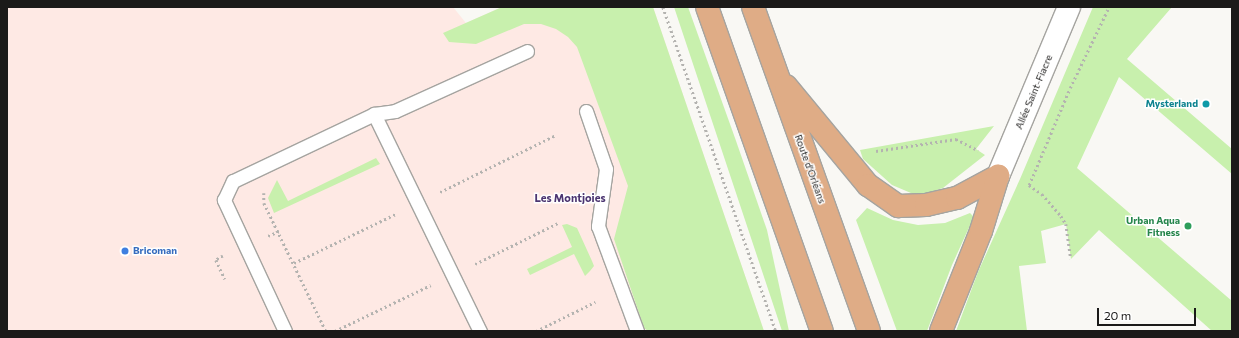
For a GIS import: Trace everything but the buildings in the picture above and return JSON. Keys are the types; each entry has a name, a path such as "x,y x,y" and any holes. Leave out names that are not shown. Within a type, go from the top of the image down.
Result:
{"main road":[{"path":"707,7 822,331"},
{"name":"Route d'Orléans","path":"752,7 869,331"},
{"path":"776,74 868,186 898,206 926,206 957,198 998,176"},
{"path":"940,331 982,232 998,176"}],"street":[{"name":"Allée Saint-Fiacre","path":"998,176 1069,7"}],"lane":[{"path":"285,331 224,200 233,181 374,114 395,111 527,51"},
{"path":"586,111 606,169 598,226 637,331"},
{"path":"374,114 480,331"}],"path":[{"path":"663,7 776,331"},
{"path":"1029,185 1070,88 1109,7"},
{"path":"869,152 956,139 980,152"},
{"path":"1025,182 1042,194 1066,224 1072,259"},
{"path":"264,192 264,203 326,331"},
{"path":"536,331 595,302"}],"shaded area":[{"path":"7,7 453,7 466,23 502,7 653,7 764,331 7,331"}],"green space":[{"path":"502,7 653,7 764,331 648,331 644,328 614,239 628,186 577,47 568,37 556,29 541,24 524,24 476,44 449,42 443,33"},
{"path":"674,7 688,7 735,138 767,230 789,331 782,331"},
{"path":"1093,7 1172,7 1127,59 1232,149 1232,174 1119,77 1077,168 1232,301 1232,331 1212,331 1099,230 1071,259 1066,224 1041,231 1046,263 1019,266 1027,331 956,331 978,272 1020,179"},
{"path":"994,126 976,149 985,155 943,188 918,196 892,185 863,159 860,150"},
{"path":"376,158 380,164 274,213 268,198 277,180 288,201"},
{"path":"867,208 893,220 918,225 945,223 970,213 973,216 952,265 927,331 897,331 856,220"},
{"path":"567,224 577,228 594,266 585,276 574,254 530,275 527,269 572,247 562,225"}],"place":[{"name":"Mysterland","path":"1206,104"},
{"name":"Urban Aqua Fitness","path":"1188,226"},
{"name":"Bricoman","path":"125,251"}],"district":[{"name":"Les Montjoies","path":"570,198"}]}
